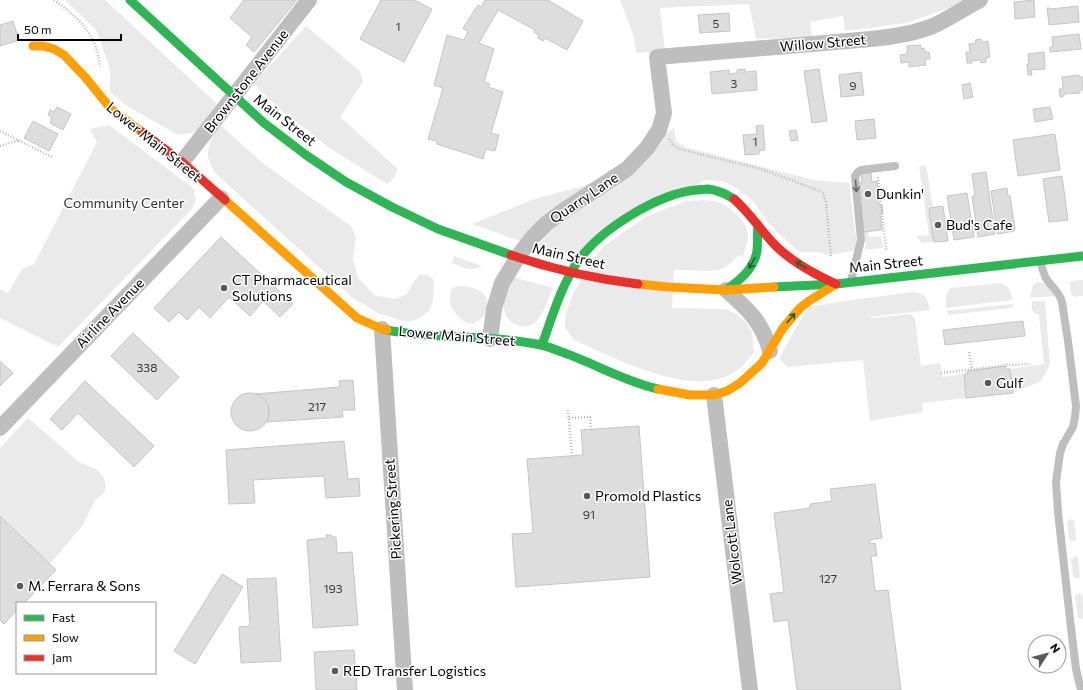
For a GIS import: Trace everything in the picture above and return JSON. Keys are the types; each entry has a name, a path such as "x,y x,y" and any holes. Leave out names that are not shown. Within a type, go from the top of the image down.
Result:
{"main road":[{"name":"Main Street","path":"130,0 264,123 306,155 340,178 392,207 438,229 534,263 621,282 668,287 726,290 836,284 1083,256"},
{"name":"Lower Main Street","path":"33,46 43,46 54,49 64,55 85,77 111,109 182,162 220,198 338,303 357,318 382,328 407,334 506,340 542,345 617,375 656,388 690,395 714,395 727,391 740,383 762,363 784,328 800,308 836,284"},
{"path":"542,345 555,307 566,282 578,260 587,250 612,227 640,209 668,196 682,192 713,190 738,202 750,214 776,247 787,256 836,284"},
{"path":"726,290 744,275 755,259 758,225"}],"street":[{"name":"Brownstone Avenue","path":"182,162 309,0"},
{"name":"Willow Street","path":"657,57 864,40 908,34 933,26 980,0"},
{"name":"Quarry Lane","path":"490,339 494,309 502,283 532,238 547,223 566,209 627,169 647,148 659,130 664,113 657,57"},
{"name":"Airline Avenue","path":"0,428 220,198"},
{"path":"726,290 743,304 757,322 764,334 770,351"},
{"name":"Pickering Street","path":"382,328 405,690"},
{"name":"Wolcott Lane","path":"714,395 750,690"}],"lane":[{"path":"851,282 861,240 855,176 861,170 895,166"},
{"path":"1040,261 1047,280 1060,296 1062,302 1076,406 1072,427 1060,453 1056,482 1058,512 1080,668 1081,690"}],"path":[{"path":"54,0 82,23 91,36 99,56 100,68"},
{"path":"0,131 52,157"},
{"path":"666,134 672,144 679,149 761,169 823,193 826,203 831,257"},
{"path":"0,146 21,141"},
{"path":"877,168 886,250"},
{"path":"881,199 900,197"},
{"path":"970,352 972,370"},
{"path":"941,374 1031,364"},
{"path":"568,410 572,456"},
{"path":"569,418 590,417 591,430"}],"green space":[{"path":"65,0 105,0 217,104 199,129 193,133 178,135 127,106 110,92 110,68 96,30"},
{"path":"620,0 965,0 952,7 906,23 845,31 843,16 810,22 812,37 756,39 749,4 660,8 665,51 636,53 634,37"},
{"path":"306,26 360,71 363,82 340,117 398,169 394,178 387,184 331,149 281,110 254,83"},
{"name":"Community Center","path":"109,125 193,188 196,199 192,209 58,347 0,318 0,289 8,293 22,269 34,264 97,142 90,130"},
{"path":"220,125 264,164 351,226 356,237 353,259 358,278 374,295 395,299 407,294 419,275 428,275 434,280 433,301 429,311 420,318 409,322 378,313 353,298 215,173 209,162 208,151 210,142"},
{"path":"674,128 676,141 685,147 814,180 849,183 857,245 854,251 827,255 818,252 800,252 780,235 768,222 753,201 735,187 722,181 705,180 574,255 538,246 551,231 644,150"},
{"path":"926,165 933,208 930,208 929,212 934,242 922,243 916,236 929,235 919,166"},
{"path":"603,177 520,241 472,224 534,199 587,185"},
{"path":"703,200 723,204 742,220 748,236 746,247 742,257 738,255 728,265 719,270 674,270 672,308 726,309 736,314 746,322 752,332 754,352 743,365 735,372 718,379 699,381 678,379 636,367 574,339 565,328 566,313 573,294 594,258 603,247 645,217 686,201"},
{"path":"864,232 868,232 869,237 881,236 883,248 865,250 866,243"},
{"path":"454,256 482,266 474,269 463,268 452,263"},
{"path":"513,277 553,288 540,316 533,324 528,326 523,327 512,323 505,313 505,300"},
{"path":"1083,280 1083,296 1074,297 1071,294 1070,282"},
{"path":"1038,282 1046,285 1055,296 1030,298 1033,284"},
{"path":"999,283 1005,285 1009,289 1013,300 946,308 947,295 951,288"},
{"path":"459,286 476,289 485,296 487,302 486,310 478,321 472,323 464,321 452,308 450,295 452,288"},
{"path":"912,292 920,293 925,296 930,310 869,317 911,314 915,319 921,366 940,363 942,377 964,374 966,398 922,403 923,412 870,421 863,360 788,367 779,359 809,307"},
{"path":"1045,301 1050,365 1041,381 1013,393 1010,369 1044,364 1039,315 1033,312 1032,309 1032,302"},
{"path":"1013,304 1013,307 1010,308 949,315 946,311"},
{"path":"28,418 79,462 96,469 104,478 106,487 104,493 95,500 83,525 50,564 0,516 0,448"},
{"path":"1070,519 1074,520 1075,541 1071,541 1069,539 1067,522"},
{"path":"1075,556 1078,557 1080,578 1073,577 1071,559"},
{"path":"1077,594 1082,595 1083,619 1078,618 1075,596"}],"building":[{"path":"244,0 297,0 254,52 246,45 252,37 230,18"},
{"path":"381,0 414,0 432,9 404,62 360,39"},
{"path":"485,0 548,0 583,21 567,50 545,38 543,41 538,38 539,35 534,32 535,30 498,10 479,43 494,49 484,82 490,84 488,87 503,92 491,133 499,135 495,151 486,149 483,159 437,144 437,141 428,139 443,88 434,85 447,35 464,40 468,31 463,28 478,5 481,7"},
{"path":"1034,0 1035,17 1015,19 1014,2"},
{"path":"1078,6 1079,22 1049,25 1047,8 1051,9"},
{"path":"729,13 730,31 700,33 698,15"},
{"path":"13,21 19,40 0,46 0,25"},
{"path":"1079,34 1081,49 1050,52 1050,47 1053,47 1052,37"},
{"path":"981,39 982,42 988,41 990,57 986,58 986,62 981,63 981,60 967,63 966,52 970,52 969,44 976,43 975,40"},
{"path":"921,45 921,49 924,48 925,52 929,52 930,59 925,59 926,65 909,67 909,62 901,63 900,55 907,54 907,46"},
{"path":"1044,52 1045,69 1031,70 1032,75 1028,75 1028,54"},
{"path":"745,69 745,72 756,71 757,90 712,94 710,72 729,70 729,74 737,73 737,70"},
{"path":"819,69 827,121 812,123 804,71"},
{"path":"861,72 864,95 841,97 839,75"},
{"path":"1079,75 1079,77 1083,77 1083,90 1080,90 1080,93 1064,94 1064,96 1060,97 1059,89 1063,89 1062,77"},
{"path":"970,83 973,97 964,99 962,85"},
{"path":"57,107 71,114 63,130 50,123 52,117 48,115 50,110 54,112"},
{"path":"1050,107 1053,119 1035,122 1033,109"},
{"path":"874,119 876,138 857,140 855,121"},
{"path":"33,121 58,134 49,151 24,138"},
{"path":"763,125 765,150 759,151 759,154 745,155 743,135 757,134 756,126"},
{"path":"796,130 798,140 791,141 789,131"},
{"path":"1055,134 1060,170 1018,176 1013,140"},
{"path":"986,172 995,234 978,237 972,196 975,196 972,174"},
{"name":"Dunkin'","path":"871,173 872,182 877,181 879,205 882,205 883,214 880,214 882,230 863,232 857,183 862,183 861,174"},
{"path":"1062,176 1068,220 1049,222 1043,179"},
{"path":"1007,188 1008,196 1010,196 1015,229 1014,231 998,234 991,191"},
{"path":"967,193 974,237 954,240 947,196"},
{"name":"Bud's Cafe","path":"943,206 948,241 934,242 929,211 930,208"},
{"name":"CT Pharmaceutical Solutions","path":"221,237 293,304 280,317 263,301 250,316 229,297 210,318 199,307 187,320 179,312 169,322 154,308"},
{"name":"Gulf","path":"1023,321 1025,336 945,345 943,330"},
{"path":"133,333 179,377 157,400 111,356"},
{"path":"0,361 13,373 0,386"},
{"name":"Gulf","path":"1006,366 1006,369 1010,369 1013,393 966,398 964,374 968,374 967,371"},
{"path":"353,380 355,410 342,410 343,417 266,422 269,413 268,406 261,397 255,394 340,387 339,381"},
{"path":"85,381 154,446 134,467 78,413 62,430 50,419"},
{"path":"250,393 263,399 269,412 263,425 250,431 237,425 231,412 237,399"},
{"name":"Promold Plastics","path":"639,426 650,577 516,587 512,534 533,533 527,459 583,455 581,430"},
{"path":"344,441 348,479 359,478 360,496 326,498 324,476 253,480 255,503 229,504 226,450"},
{"path":"875,484 882,538 870,540 870,544 875,543 877,556 871,556 875,591 888,590 901,690 797,690 788,620 774,622 770,594 784,592 774,513 810,508 810,504 832,501 830,489"},
{"name":"M. Ferrara & Sons","path":"0,516 56,570 25,602 16,602 16,611 4,624 0,620"},
{"path":"326,535 336,537 337,553 352,552 358,625 313,628 307,540 327,538"},
{"path":"222,574 243,587 195,664 174,651"},
{"path":"276,578 281,661 241,663 239,627 250,626 247,579"},
{"name":"RED Transfer Logistics","path":"354,650 357,690 316,690 314,652"}],"traffic: fast":[{"path":"130,0 264,123 306,155 346,182 392,207 438,229 511,255"},
{"path":"542,345 557,302 578,261 588,249 615,226 648,206 664,198 681,193 708,189 722,192 734,199"},
{"path":"726,290 746,274 753,263 757,251 758,225"},
{"path":"774,287 836,284 1083,256"},
{"path":"387,330 425,335 502,339 543,345 645,386 658,389"}],"traffic: slow":[{"path":"33,46 43,46 54,49 64,55 85,77 111,109 142,132"},
{"path":"225,200 357,318 387,330"},
{"path":"638,284 726,290 774,287"},
{"path":"658,389 690,395 714,395 727,391 740,383 762,363 783,328 800,308 836,284"}],"traffic: jam":[{"path":"142,132 182,162 225,200"},
{"path":"734,199 789,258 804,268 836,284"},
{"path":"511,255 574,273 638,284"}],"place":[{"name":"Dunkin'","path":"868,194"},
{"name":"Bud's Cafe","path":"938,225"},
{"name":"CT Pharmaceutical Solutions","path":"224,288"},
{"name":"Gulf","path":"988,383"},
{"name":"Promold Plastics","path":"587,496"},
{"name":"M. Ferrara & Sons","path":"20,586"},
{"name":"RED Transfer Logistics","path":"335,671"}]}
